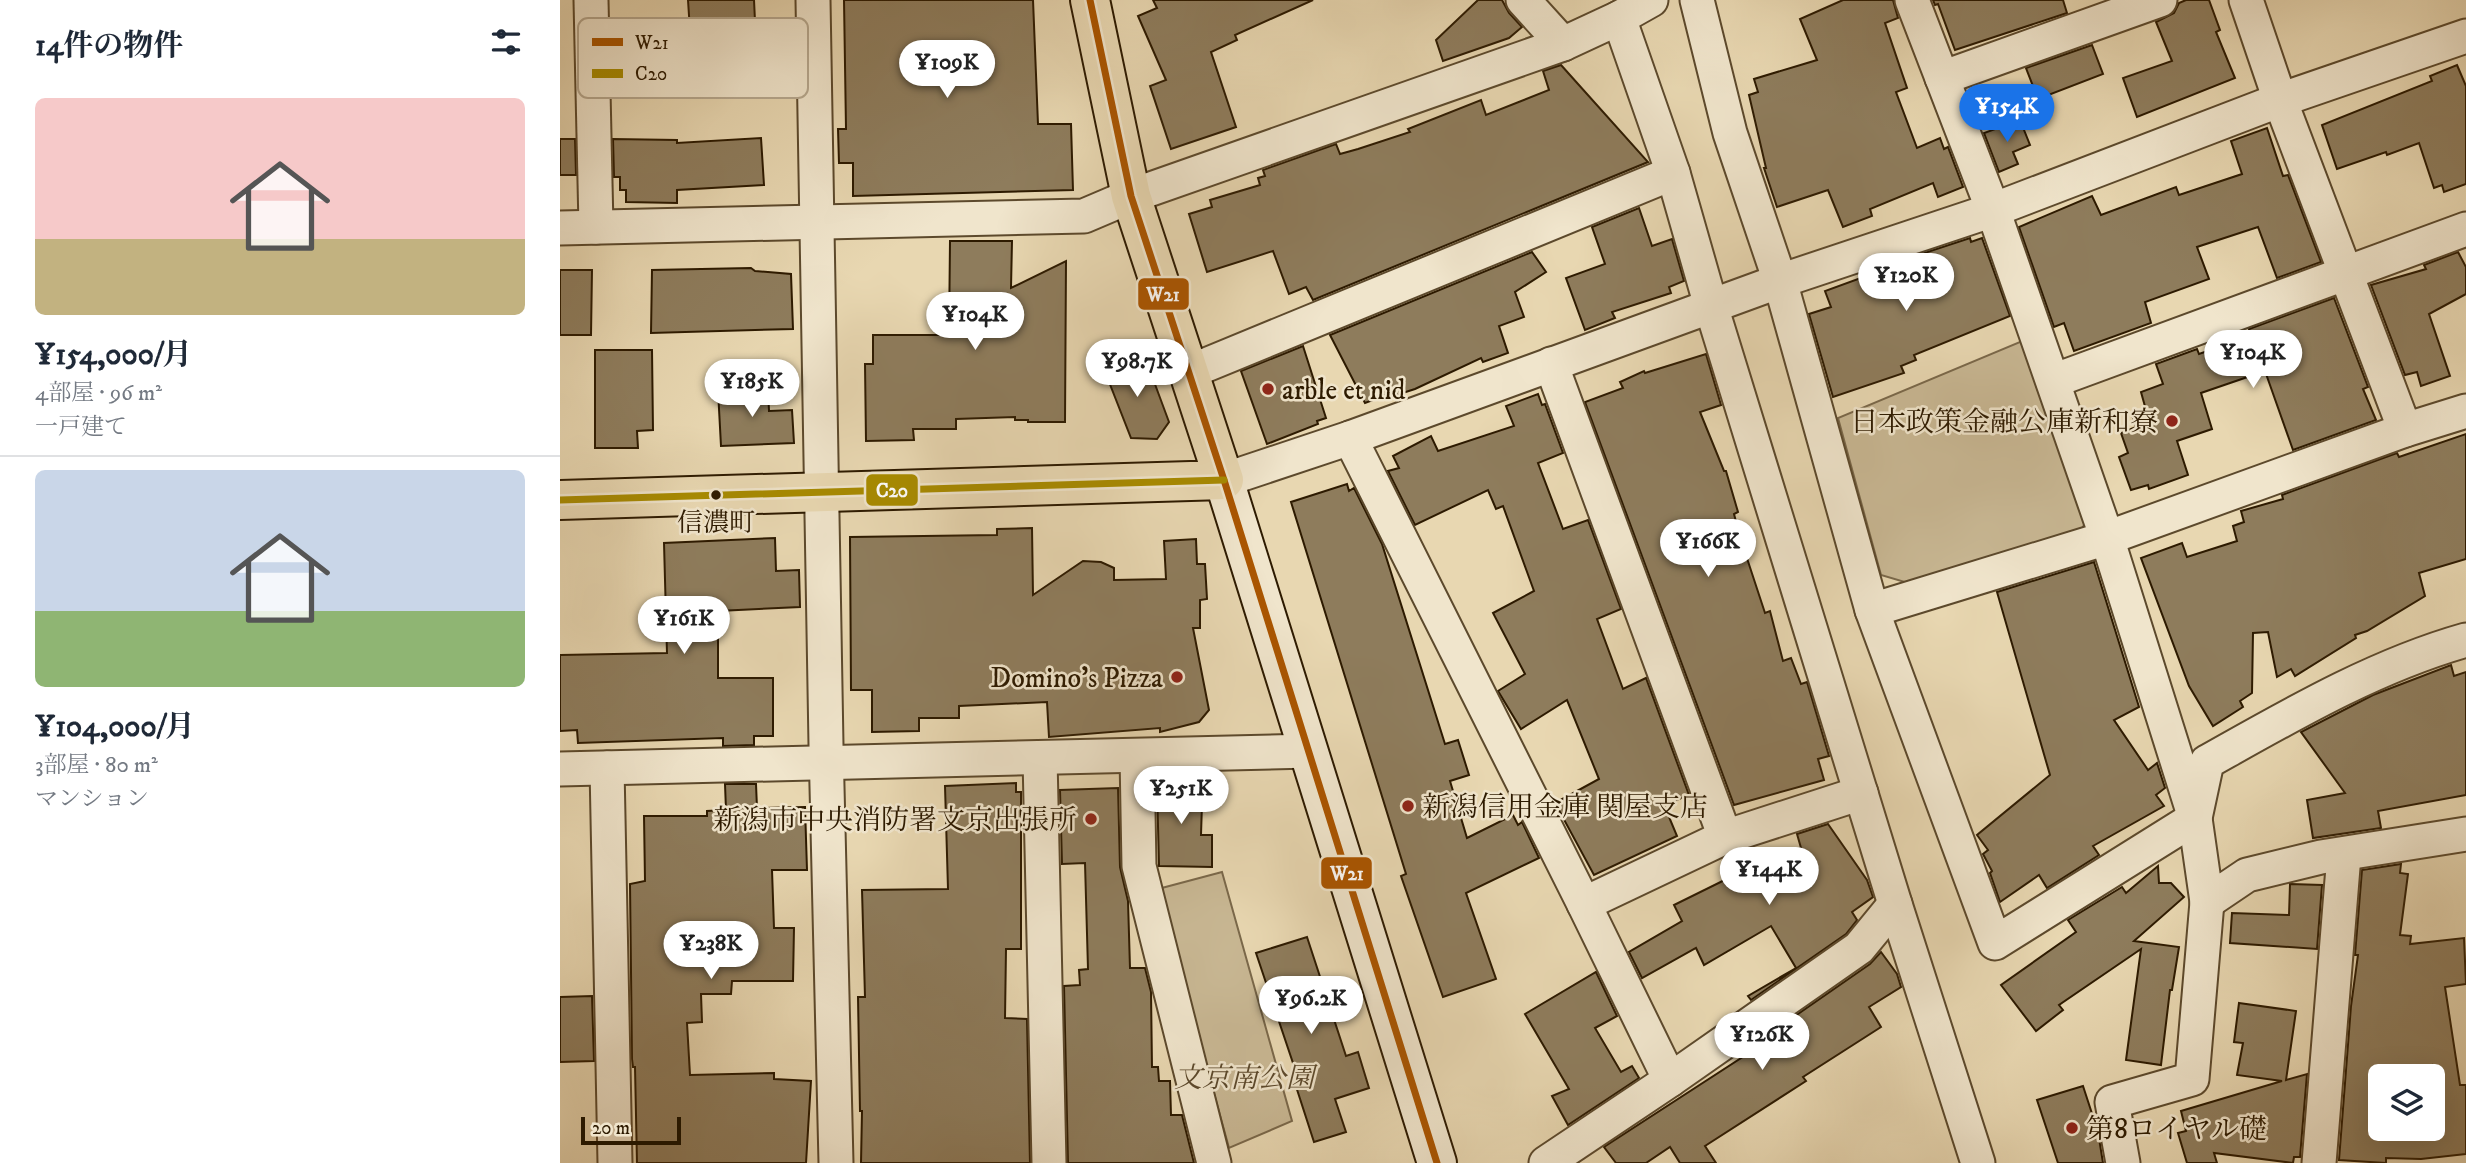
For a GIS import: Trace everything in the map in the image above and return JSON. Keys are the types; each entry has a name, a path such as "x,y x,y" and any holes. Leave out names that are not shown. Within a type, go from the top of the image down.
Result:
{"highway":[{"path":"560,500 1224,480 1131,196 1090,0"}],"street":[{"path":"591,0 591,18"},
{"path":"813,0 836,1163"},
{"path":"1523,0 1563,44"},
{"path":"560,228 1084,216 1131,196 1563,44 1619,19 1651,0"},
{"path":"1697,0 1730,133 1780,281 1872,610 1995,943 2195,818 2207,762 2308,706 2424,652 2466,640"},
{"path":"1912,0 1993,210 2053,381 2107,538 2195,818 2207,902 2192,1079 2112,1102 2123,1163"},
{"path":"1942,78 2160,0"},
{"path":"2246,0 2280,100 2405,430"},
{"path":"1619,19 1672,173 1895,904 1978,1163"},
{"path":"1437,1163 1224,480 1350,438 1780,281 1993,210 2280,100 2466,36"},
{"path":"593,98 596,227"},
{"path":"1189,372 1672,173"},
{"path":"2053,381 2466,229"},
{"path":"1551,364 1725,837"},
{"path":"1872,610 2107,538 2405,430 2466,411"},
{"path":"1350,438 1670,1080"},
{"path":"560,769 1310,751"},
{"path":"1137,756 1139,866 1214,1163"},
{"path":"1040,758 1049,1163"},
{"path":"607,768 615,1163"},
{"path":"1584,904 1725,837 1861,793"},
{"path":"2207,902 2247,875 2321,857 2466,834"},
{"path":"2319,1163 2344,855"},
{"path":"1546,1163 1859,948 1895,904"}],"green space":[{"path":"2027,339 2087,519 2082,529 1908,583 1881,575 1838,418"},
{"name":"文京南公園","path":"1222,872 1292,1121 1229,1148 1158,889"}],"building":[{"path":"688,0 754,0 755,18 689,18"},
{"path":"844,0 1033,0 1038,124 1071,124 1073,190 853,196 853,163 839,163 838,129 846,129"},
{"path":"1153,0 1313,0 1235,35 1237,40 1211,52 1236,127 1171,149 1150,86 1166,80 1138,16 1157,8"},
{"path":"1478,0 1502,0 1509,13 1522,27 1509,38 1443,61 1436,40"},
{"path":"1843,0 1893,0 1898,18 1885,23 1907,88 1896,92 1917,148 1940,138 1944,149 1948,147 1963,187 1938,197 1933,183 1870,209 1872,216 1843,227 1828,190 1777,207 1764,168 1749,95 1758,92 1754,79 1817,60 1800,19"},
{"path":"1933,0 2063,0 2067,13 1955,50 1938,4 1935,5"},
{"path":"2186,0 2209,0 2220,30 2216,32 2235,78 2137,117 2123,78 2172,61 2156,22 2174,13 2179,3"},
{"path":"2092,45 2103,74 2038,99 2026,68"},
{"path":"1561,65 1648,162 1313,300 1306,287 1289,294 1273,251 1207,272 1189,214 1212,207 1210,200 1260,185 1258,178 1265,176 1263,170 1336,144 1340,154 1358,149 1410,132 1408,129 1481,100 1486,115 1549,90 1543,71"},
{"path":"2457,65 2466,86 2466,184 2444,192 2442,185 2434,188 2419,143 2337,169 2322,125 2432,81 2430,76"},
{"path":"2020,120 2030,145 2013,152 2018,164 1999,172 1984,133"},
{"path":"2267,128 2283,176 2288,175 2321,262 2277,278 2258,227 2197,247 2209,279 2145,302 2151,323 2074,351 2064,323 2054,327 2019,227 2092,196 2101,215 2176,187 2179,195 2242,174 2231,141"},
{"path":"761,138 764,185 677,190 677,203 626,202 626,190 620,190 620,177 614,177 613,139 677,140 677,143"},
{"path":"560,139 575,139 576,175 560,175"},
{"path":"1639,208 1652,246 1672,239 1684,281 1669,287 1671,293 1612,312 1615,318 1585,330 1566,278 1605,264 1592,227"},
{"path":"1970,238 1971,242 1982,238 2010,316 1914,355 1916,360 1901,366 1904,373 1833,397 1809,314 1831,307 1825,291 1891,267 1891,264"},
{"path":"950,241 1012,241 1011,288 1066,261 1065,422 1028,422 1015,420 1015,417 956,419 956,429 913,429 914,440 866,441 865,364 873,364 873,335 949,335"},
{"path":"1532,252 1546,272 1515,292 1524,317 1499,326 1508,353 1483,362 1481,358 1415,389 1365,403 1330,335"},
{"path":"2458,252 2466,267 2466,294 2429,314 2450,376 2421,386 2417,372 2405,375 2371,285 2426,269 2424,265"},
{"path":"751,268 755,271 791,274 793,329 651,333 652,270"},
{"path":"560,270 592,270 591,335 560,335"},
{"path":"2334,298 2368,387 2363,389 2376,420 2293,450 2265,371 2201,393 2212,429 2177,441 2188,475 2149,489 2148,485 2131,490 2119,457 2128,453 2121,433 2136,427 2132,415 2146,410 2141,392 2163,384 2156,364 2197,349 2199,354 2251,336 2249,329"},
{"path":"1303,346 1326,418 1317,421 1318,424 1267,444 1241,371"},
{"path":"595,350 652,350 653,430 637,431 638,448 595,448"},
{"path":"1706,354 1721,405 1700,412 1726,471 1738,512 1734,514 1740,537 1765,613 1770,611 1783,661 1791,658 1801,684 1807,682 1829,756 1818,759 1824,780 1734,805 1585,402 1623,388 1620,382 1644,371 1645,373"},
{"path":"1146,360 1169,422 1157,439 1131,438 1102,364"},
{"path":"768,387 769,411 792,410 794,443 721,446 718,390"},
{"path":"1538,394 1542,405 1545,404 1563,453 1538,463 1563,529 1588,520 1621,609 1597,619 1623,689 1646,678 1689,795 1664,805 1677,836 1594,875 1555,803 1599,779 1567,700 1521,729 1498,691 1525,674 1493,613 1534,591 1503,506 1496,509 1488,490 1415,525 1388,471 1399,468 1393,456 1431,436 1438,451 1514,426 1506,406"},
{"path":"2466,434 2466,559 2419,573 2425,596 2367,631 2355,635 2356,638 2295,676 2291,669 2277,677 2268,632 2253,633 2252,693 2240,701 2243,707 2213,726 2189,686 2141,558 2182,543 2187,557 2237,541 2233,526 2244,522 2241,511 2283,499 2282,495 2397,453 2399,457"},
{"path":"1347,484 1349,491 1354,488 1382,544 1445,744 1458,740 1469,775 1450,781 1467,838 1513,815 1518,825 1522,822 1539,858 1466,893 1496,979 1443,997 1401,876 1406,874 1291,502"},
{"path":"1032,528 1033,595 1083,561 1101,562 1114,568 1114,580 1166,579 1164,541 1196,539 1197,564 1205,564 1207,599 1200,600 1200,628 1193,628 1209,710 1199,722 1160,732 1160,728 1049,737 1047,702 959,706 959,718 919,718 919,731 872,732 872,690 851,690 850,537 997,535 997,529"},
{"path":"775,538 776,571 799,570 800,607 718,611 718,678 773,678 773,736 754,736 754,745 723,746 723,738 578,743 577,730 560,731 560,655 667,653 664,543"},
{"path":"2094,562 2139,707 2114,720 2148,770 2157,763 2165,788 2156,795 2164,806 2093,846 2099,855 2047,888 2039,875 2000,902 1990,873 1992,871 1983,854 1988,850 1977,835 2050,775 1997,592"},
{"path":"2451,665 2454,676 2466,672 2466,795 2378,811 2381,828 2313,838 2307,800 2345,793 2301,732 2373,695"},
{"path":"1159,778 1192,778 1191,804 1202,804 1201,835 1212,835 1212,867 1159,866"},
{"path":"1016,783 1016,792 1021,792 1021,949 1006,949 1005,1018 1027,1019 1030,1163 861,1163 858,997 865,997 862,890 948,889 945,786"},
{"path":"725,784 756,784 757,808 805,807 807,870 772,870 774,928 794,928 793,981 732,981 731,994 701,994 702,1022 687,1023 690,1075 774,1073 774,1079 811,1081 806,1163 637,1163 635,1067 632,1059 630,884 645,881 644,816 707,816 707,811 726,810"},
{"path":"1118,788 1120,867 1128,901 1130,968 1145,968 1151,992 1152,1067 1158,1067 1159,1081 1170,1081 1171,1115 1182,1115 1194,1163 1068,1163 1064,986 1080,985 1079,970 1088,969 1085,863 1062,864 1060,790"},
{"path":"1828,824 1867,880 1873,897 1852,912 1857,920 1846,934 1751,1000 1748,996 1796,968 1771,926 1704,965 1696,948 1642,978 1629,952 1682,921 1674,905 1753,866 1754,869 1801,848 1797,834"},
{"path":"2401,864 2400,873 2408,874 2400,935 2411,936 2410,944 2464,938 2466,984 2445,987 2460,1085 2466,1085 2466,1154 2421,1159 2386,1158 2386,1163 2339,1160 2351,1006 2358,955 2355,955 2362,870"},
{"path":"2158,866 2159,883 2171,883 2184,897 2134,941 2179,947 2170,990 2161,1065 2126,1060 2141,949 2059,1005 2063,1010 2036,1031 2001,985 2076,932 2068,920 2122,887 2126,893"},
{"path":"2290,884 2322,885 2317,949 2230,943 2232,913 2289,915"},
{"path":"1307,937 1346,1056 1358,1052 1369,1088 1335,1099 1346,1132 1314,1142 1292,1074 1296,1072 1256,953"},
{"path":"1881,952 1897,974 1901,987 1869,1007 1881,1027 1803,1077 1806,1081 1705,1146 1716,1163 1680,1163 1670,1147 1646,1163 1616,1163 1604,1147 1775,1036 1772,1032 1870,964"},
{"path":"1596,972 1617,1016 1595,1028 1621,1072 1632,1066 1639,1078 1568,1125 1552,1096 1569,1089 1525,1014"},
{"path":"592,996 594,1061 560,1062 560,997"},
{"path":"2239,1003 2296,1011 2286,1080 2307,1074 2300,1157 2294,1157 2293,1163 2214,1153 2217,1163 2187,1163 2178,1133 2186,1131 2181,1111 2282,1081 2237,1075 2243,1043 2234,1042"},
{"name":"第8ロイヤル礎","path":"2083,1086 2098,1132 2103,1163 2058,1163 2037,1100"}],"transit line":[{"name":"W21","path":"1090,0 1131,196 1224,480 1437,1163"},
{"name":"C20","path":"560,500 1224,480"}],"place":[{"name":"arble et nid","path":"1268,389"},
{"name":"日本政策金融公庫新和寮","path":"2172,421"},
{"name":"信濃町","path":"716,495"},
{"name":"Domino's Pizza","path":"1177,677"},
{"name":"新潟信用金庫 関屋支店","path":"1408,806"},
{"name":"新潟市中央消防署文京出張所","path":"1091,819"},
{"name":"第8ロイヤル礎","path":"2072,1128"}]}
